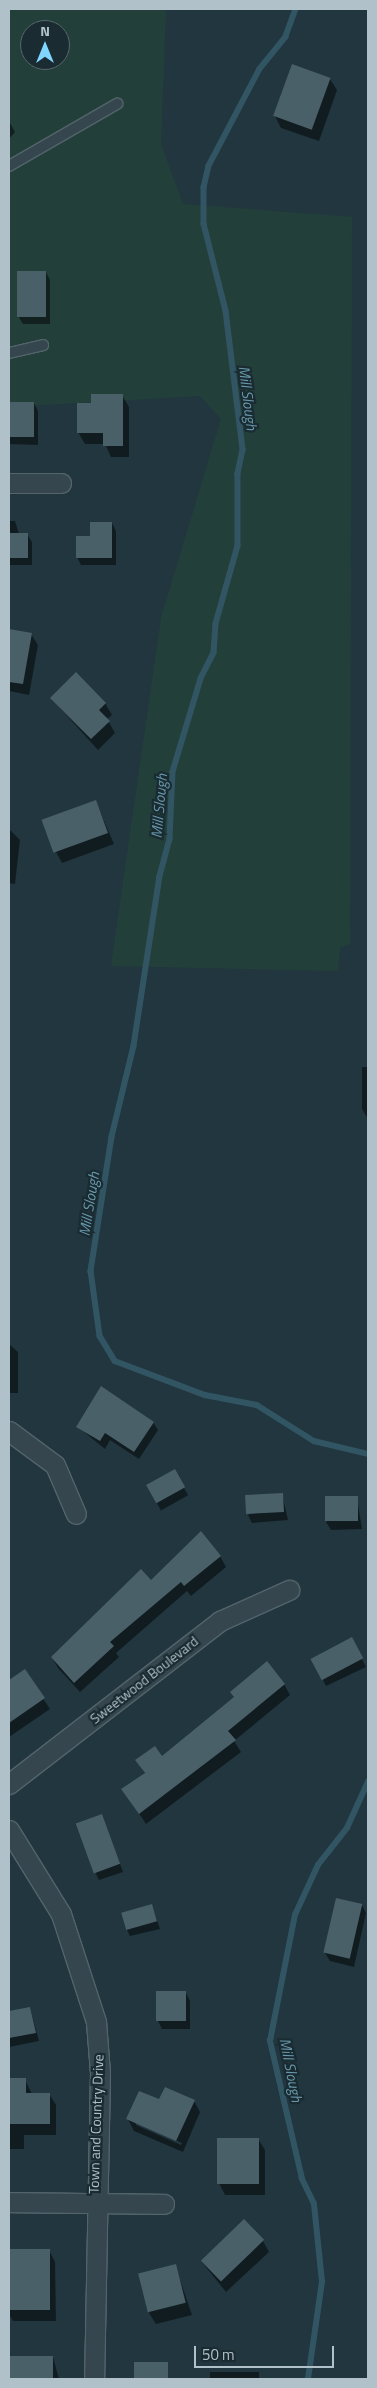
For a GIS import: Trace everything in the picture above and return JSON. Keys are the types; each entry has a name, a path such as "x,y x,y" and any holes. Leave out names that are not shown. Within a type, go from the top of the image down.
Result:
{"street":[{"path":"9,483 61,483"},
{"path":"9,1431 55,1465 76,1514"},
{"name":"Sweetwood Boulevard","path":"9,1784 220,1621 289,1590"},
{"name":"Town and Country Drive","path":"9,1830 60,1914 96,2022 100,2073 94,2201 94,2379"},
{"path":"9,2202 94,2201 164,2204"}],"lane":[{"path":"9,166 117,104"},
{"path":"9,353 43,345"}],"green space":[{"path":"9,9 166,9 161,144 183,204 352,217 350,944 340,948 338,971 111,966 161,618 221,419 200,396 9,407"}],"building":[{"path":"292,64 331,78 312,130 273,116"},
{"path":"17,271 46,271 46,317 17,317"},
{"path":"91,394 123,394 123,446 103,446 103,433 77,433 77,403 91,403"},
{"path":"9,402 34,402 34,437 9,437"},
{"path":"90,522 112,522 112,558 76,558 76,536 90,536"},
{"path":"9,533 28,533 28,558 9,558"},
{"path":"9,629 32,633 23,684 9,682"},
{"path":"76,672 106,703 99,710 110,721 91,739 50,698"},
{"path":"96,800 108,833 53,853 41,820"},
{"path":"101,1386 154,1422 134,1452 105,1433 100,1441 76,1427"},
{"path":"175,1469 185,1487 156,1503 146,1485"},
{"path":"283,1493 284,1512 246,1514 245,1495"},
{"path":"325,1496 358,1496 358,1521 325,1521"},
{"path":"201,1531 221,1556 184,1586 181,1582 110,1642 114,1646 74,1683 51,1657 141,1569 151,1580"},
{"path":"352,1637 363,1658 322,1680 311,1659"},
{"path":"267,1661 285,1684 228,1731 236,1740 139,1814 121,1789 145,1773 135,1760 155,1746 162,1756 234,1697 230,1692"},
{"path":"25,1669 45,1698 9,1723 9,1680"},
{"path":"102,1814 120,1864 94,1873 76,1824"},
{"path":"336,1898 362,1904 350,1959 323,1953"},
{"path":"152,1904 157,1921 126,1930 121,1913"},
{"path":"156,1991 186,1991 186,2021 156,2021"},
{"path":"30,2007 36,2033 9,2038 9,2011"},
{"path":"9,2078 26,2078 26,2093 50,2093 50,2124 9,2124"},
{"path":"165,2087 195,2100 176,2141 126,2119 139,2091 159,2099"},
{"path":"217,2138 259,2138 259,2184 217,2184"},
{"path":"244,2219 264,2240 221,2282 201,2261"},
{"path":"9,2249 50,2249 50,2310 9,2310"},
{"path":"176,2264 186,2303 148,2312 138,2273"},
{"path":"10,2356 53,2356 53,2379 10,2379"},
{"path":"134,2362 168,2362 168,2379 134,2379"}],"waterway":[{"name":"Mill Slough","path":"296,9 286,37 260,69 209,166 204,187 204,224 226,311 243,450 238,474 238,546 216,624 214,653 201,679 173,772 170,839 160,876 134,1046 112,1137 91,1271 100,1336 115,1361 205,1395 257,1405 314,1441 368,1454"},
{"name":"Mill Slough","path":"308,2379 322,2282 314,2204 302,2179 270,2041 295,1915 318,1865 347,1828 368,1782"}]}
